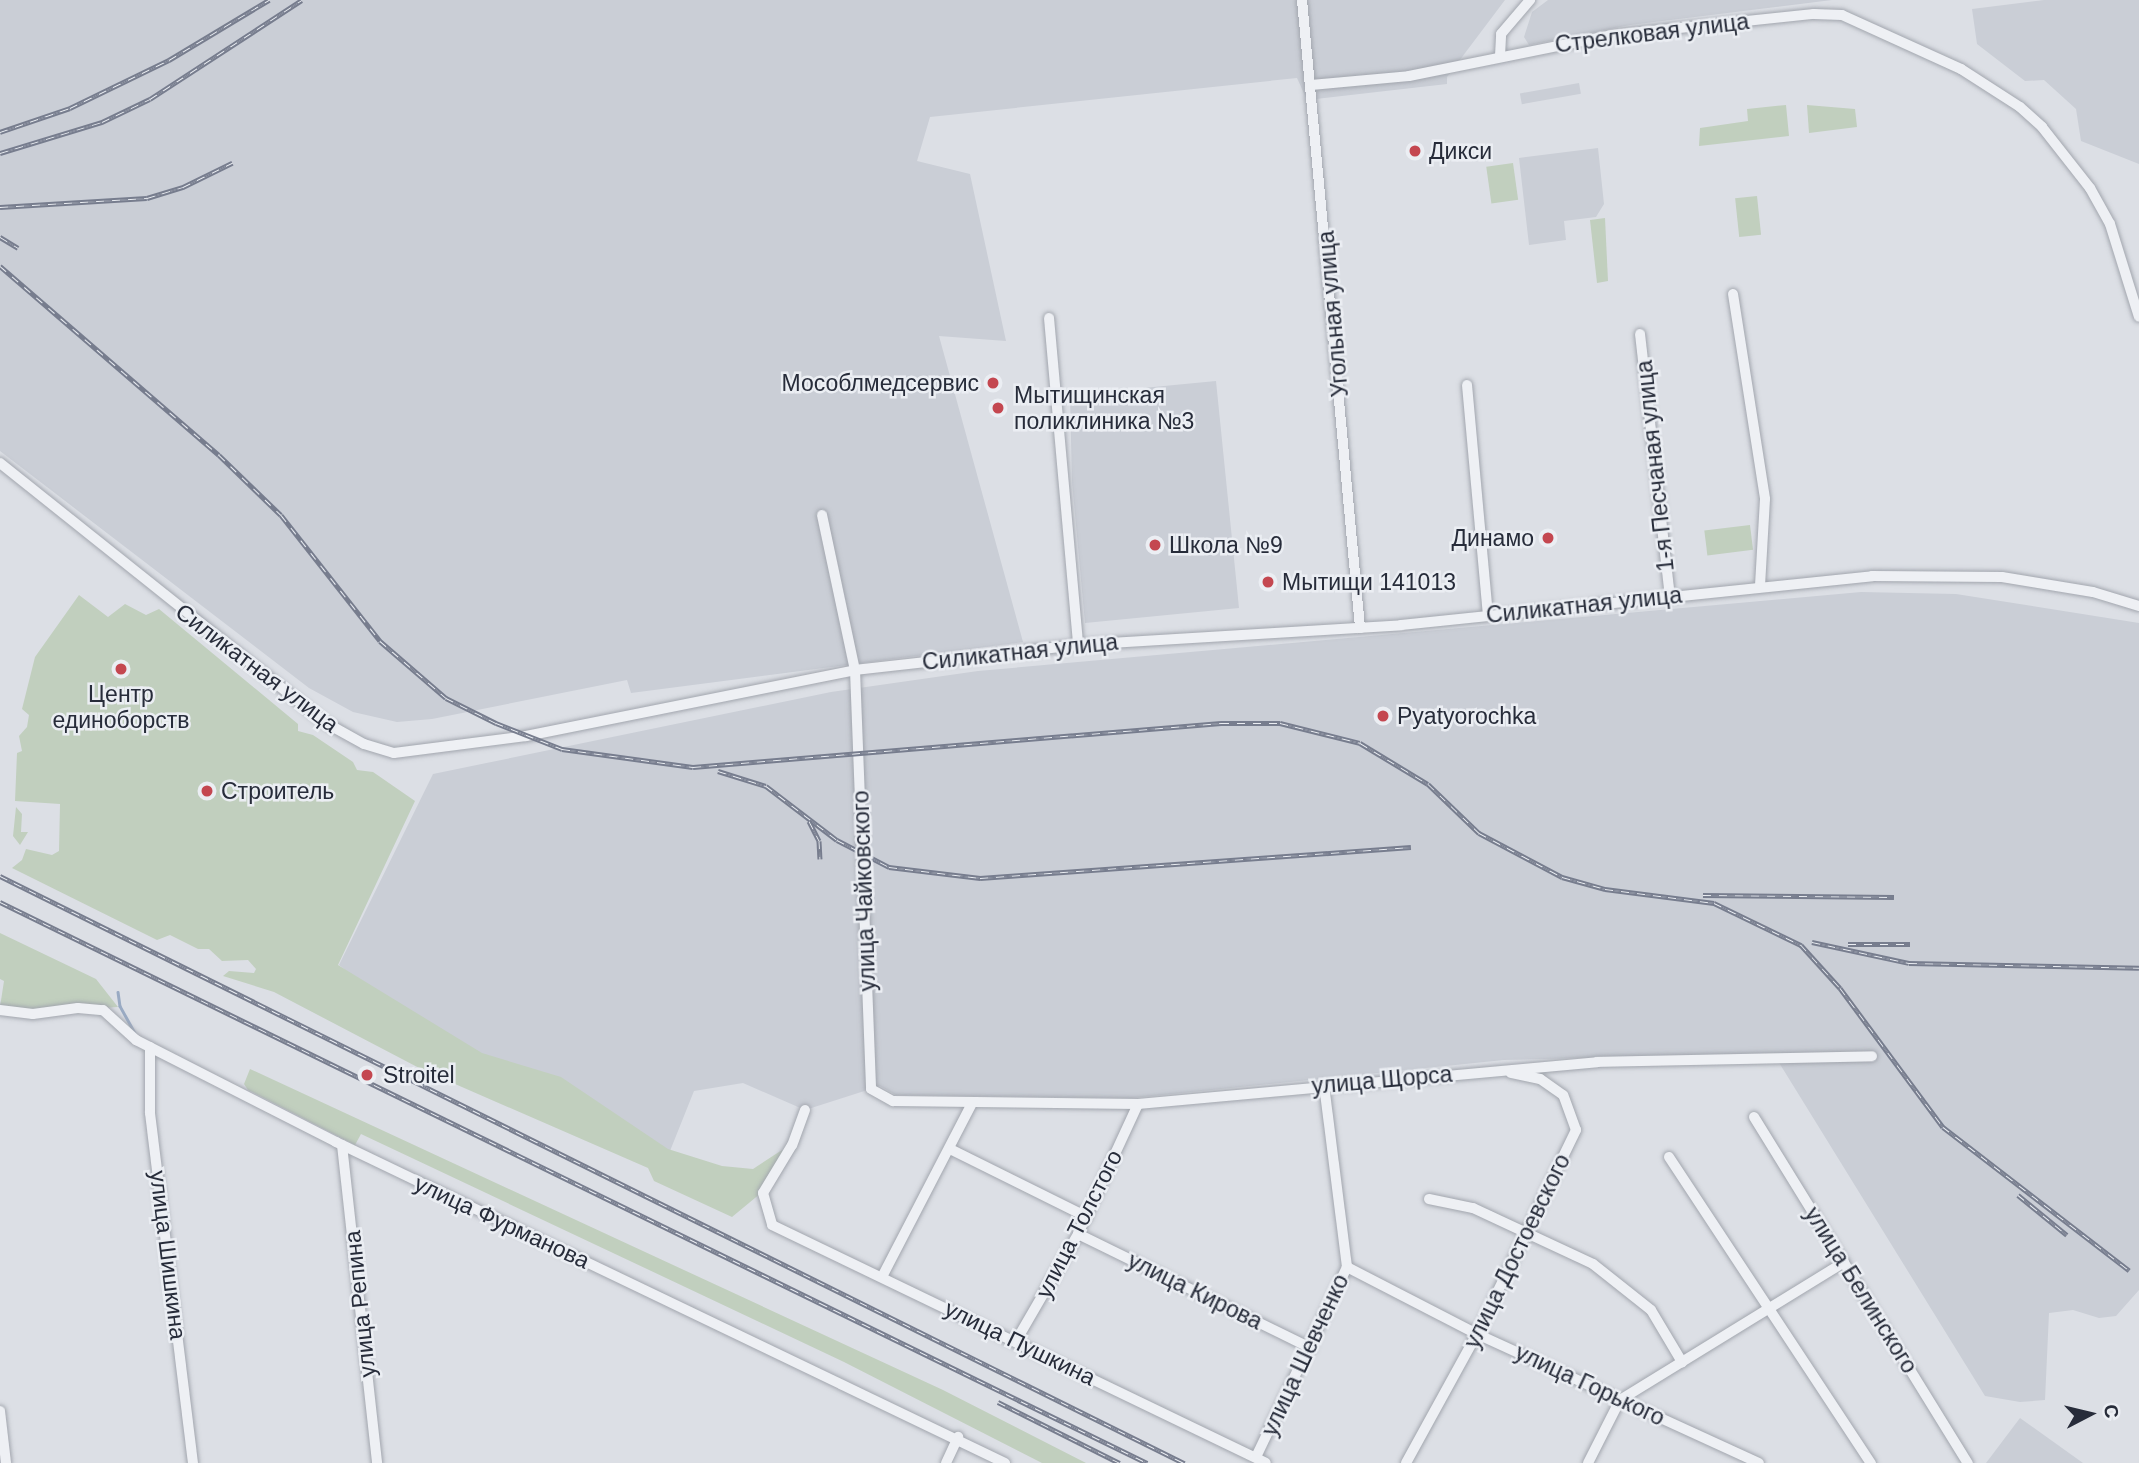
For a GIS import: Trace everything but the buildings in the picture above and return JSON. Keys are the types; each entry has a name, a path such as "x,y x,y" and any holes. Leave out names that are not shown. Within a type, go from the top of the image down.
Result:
{"street":[{"name":"Угольная улица","path":"1302,0 1360,628"},
{"path":"1500,56 1501,34 1530,0"},
{"name":"Стрелковая улица","path":"1311,85 1409,76 1614,35 1814,14 1842,15 1872,26 1998,91 2056,143 2110,224 2139,317"},
{"path":"1732,294 1765,499 1760,587"},
{"path":"1049,318 1078,645"},
{"name":"1-я Песчаная улица","path":"1640,334 1670,597"},
{"path":"1467,385 1488,614"},
{"name":"Силикатная улица","path":"0,463 326,723 387,752 431,751 526,736 855,670 1078,645 1360,628 1872,576 2003,577 2094,592 2139,606"},
{"path":"822,515 855,670"},
{"path":"2128,603 2139,600"},
{"name":"улица Чайковского","path":"855,670 871,1089 893,1101"},
{"name":"улица Фурманова","path":"0,1010 33,1014 78,1008 103,1010 150,1047 342,1145 958,1437 1005,1463"},
{"name":"улица Шишкина","path":"150,1047 150,1113 193,1463"},
{"name":"улица Щорса","path":"893,1101 1138,1104 1597,1062 1872,1056"},
{"name":"улица Достоевского","path":"1406,1463 1478,1334 1576,1130 1563,1096 1540,1079 1501,1070"},
{"name":"улица Шевченко","path":"1256,1457 1311,1348 1347,1267 1324,1085"},
{"path":"883,1275 972,1103"},
{"name":"улица Толстого","path":"1016,1341 1079,1234 1138,1104"},
{"name":"улица Пушкина","path":"806,1110 792,1145 763,1193 772,1225 883,1275 1266,1463"},
{"name":"улица Белинского","path":"1754,1117 1968,1463"},
{"name":"улица Репина","path":"342,1145 377,1463"},
{"path":"950,1149 1087,1217"},
{"path":"1669,1157 1871,1463"},
{"path":"1429,1199 1473,1208 1525,1235 1593,1264 1651,1310 1682,1362"},
{"name":"улица Кирова","path":"1079,1234 1311,1348"},
{"path":"1588,1463 1620,1400 1843,1262"},
{"name":"улица Горького","path":"1347,1267 1478,1334 1759,1463"},
{"path":"0,1411 6,1463"},
{"path":"946,1463 958,1437"}],"shaded area":[{"path":"0,0 1505,0 1447,77 1447,84 1307,100 1297,78 930,117 917,161 970,174 1006,341 939,336 1023,642 631,693 627,680 432,719 397,722 353,712 309,688 0,451"},
{"path":"1548,0 1832,0 1630,25 1529,45 1524,37 1532,12"},
{"path":"2044,0 2139,0 2139,164 2081,141 2076,109 2044,80 2025,81 1977,44 1972,9"},
{"path":"1579,83 1581,94 1522,104 1520,93"},
{"path":"1598,148 1604,204 1596,217 1564,221 1566,240 1529,245 1519,158"},
{"name":"Школа №9","path":"1216,381 1239,608 1085,623 1072,482 1070,395"},
{"path":"1861,592 1956,594 2139,623 2139,1290 2116,1316 2099,1318 2073,1310 2049,1313 2045,1400 2020,1402 1985,1396 1773,1053 1504,1060 1132,1098 896,1095 880,1086 805,1110 743,1083 694,1091 668,1156 459,1060 339,965 433,774 831,692 978,671"},
{"path":"2020,1418 2083,1463 1986,1463"}],"green space":[{"path":"1786,105 1789,136 1699,146 1700,128 1748,121 1747,109"},
{"path":"1807,105 1855,109 1857,127 1809,133"},
{"path":"1513,163 1518,200 1491,203 1486,167"},
{"path":"1757,196 1761,235 1739,237 1735,198"},
{"path":"1605,218 1608,281 1597,283 1590,220"},
{"path":"1750,525 1753,550 1707,555 1704,531"},
{"name":"Строитель","path":"79,595 108,617 125,604 146,615 159,609 298,724 298,731 313,735 353,762 357,770 373,772 415,801 338,965 482,1053 561,1077 668,1149 722,1166 753,1169 782,1150 784,1154 761,1193 732,1217 654,1181 648,1168 423,1070 274,992 223,976 229,971 254,973 256,969 248,960 222,961 209,949 198,949 170,935 157,940 12,868 22,860 26,849 52,855 59,851 60,804 15,801 17,753 22,751 19,736 27,727 29,715 22,709 35,657"},
{"path":"16,807 22,814 21,832 28,832 20,845 13,836"},
{"path":"0,933 96,979 118,1007 34,1012 0,1007 4,981 0,979"},
{"path":"250,1069 943,1390 1086,1463 1042,1463 844,1362 361,1134 355,1145 248,1090 244,1084"}],"waterway":[{"path":"118,992 120,1006 135,1033"}],"railway":[{"path":"0,132 70,108 169,60 269,0"},
{"path":"0,153 102,122 150,99 302,0"},
{"path":"0,207 147,198 183,187 232,163"},
{"path":"0,237 18,248"},
{"path":"0,266 219,455 281,515 380,641 446,698 496,723 562,749 693,767 1221,723 1280,723 1360,743 1428,784 1479,833 1562,877 1605,889 1714,903 1801,945 1840,988 1943,1127 2129,1270"},
{"path":"718,771 766,786 837,840 889,867 980,878 1411,847"},
{"path":"809,821 819,841 820,859"},
{"path":"0,876 1184,1463"},
{"path":"1703,895 1894,897"},
{"path":"0,902 1147,1463"},
{"path":"1812,942 1909,963 2139,968"},
{"path":"1848,944 1910,944"},
{"path":"2018,1195 2067,1235"},
{"path":"998,1402 1120,1463"}],"place":[{"name":"Дикси","path":"1415,151"},
{"name":"Мособлмедсервис","path":"993,383"},
{"name":"Мытищинская поликлиника №3","path":"998,408"},
{"name":"Динамо","path":"1548,538"},
{"name":"Школа №9","path":"1155,545"},
{"name":"Мытищи 141013","path":"1268,582"},
{"name":"Центр единоборств","path":"121,669"},
{"name":"Pyatyorochka","path":"1383,716"},
{"name":"Строитель","path":"207,791"},
{"name":"Stroitel","path":"367,1075"}]}
